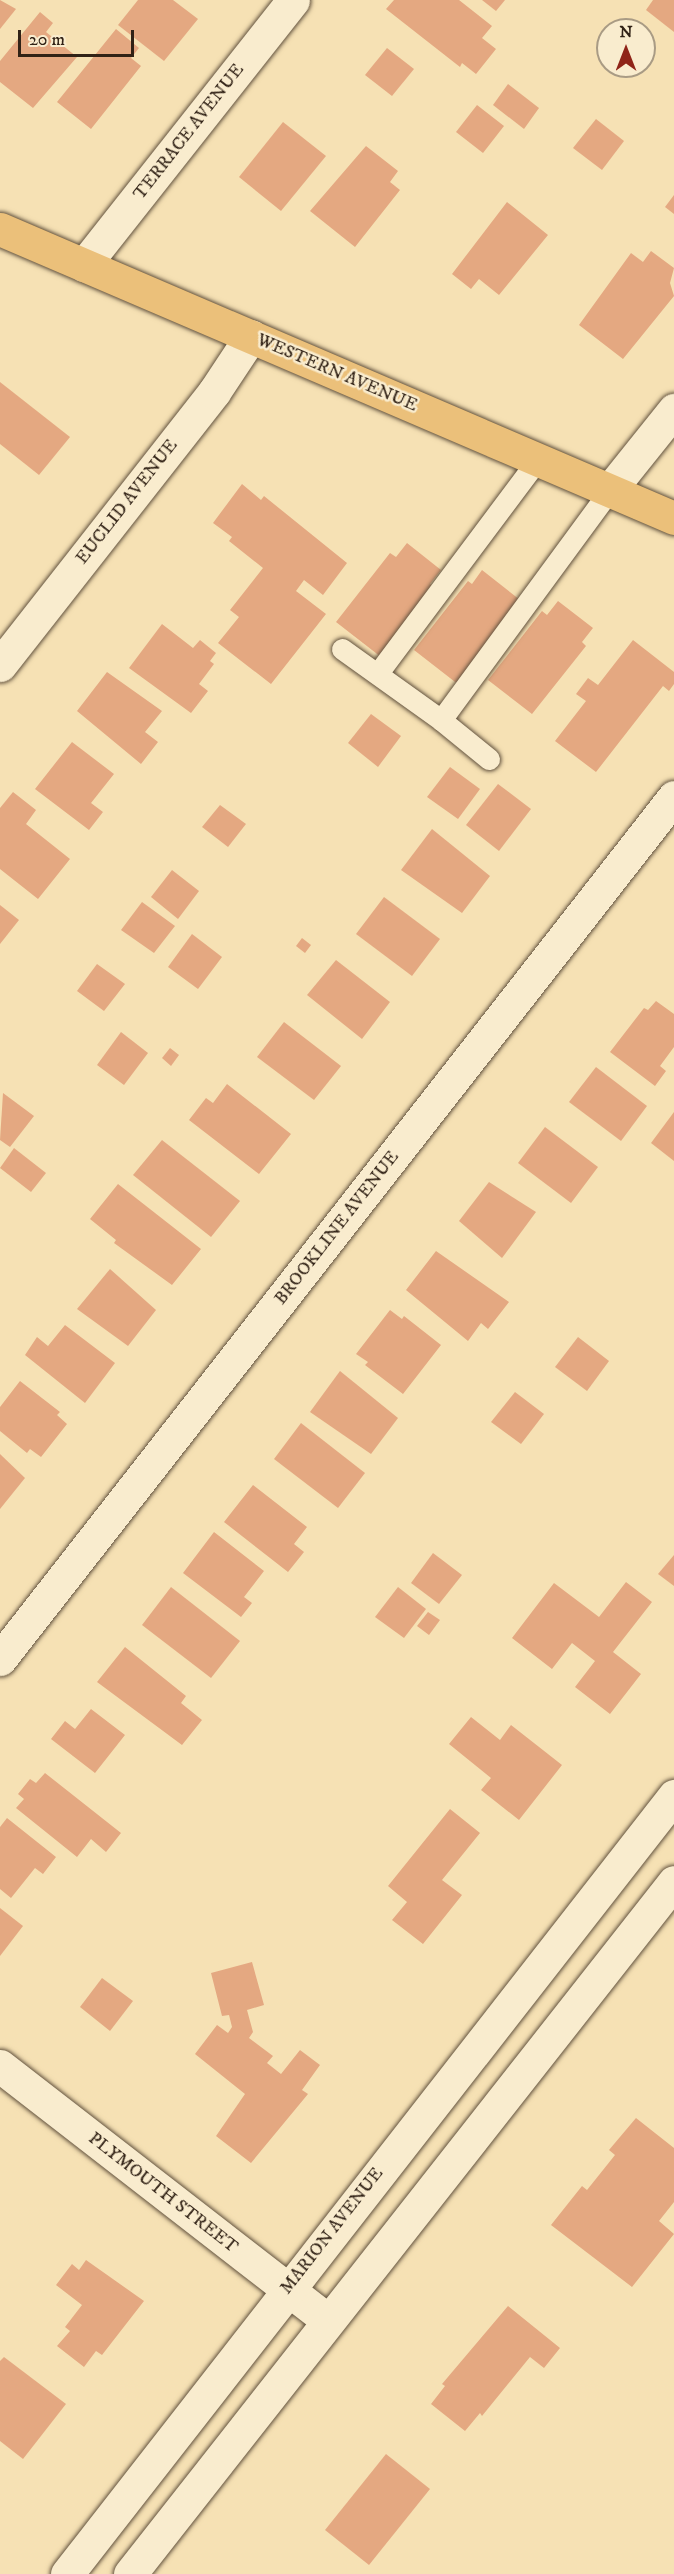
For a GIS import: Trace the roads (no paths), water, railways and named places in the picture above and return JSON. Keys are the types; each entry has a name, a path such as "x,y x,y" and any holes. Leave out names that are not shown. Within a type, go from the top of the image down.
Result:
{"main road":[{"name":"WESTERN AVENUE","path":"0,229 674,518"}],"street":[{"name":"TERRACE AVENUE","path":"84,265 293,0"},
{"name":"EUCLID AVENUE","path":"0,665 214,392 251,336"},
{"path":"609,491 674,410"},
{"name":"BROOKLINE AVENUE","path":"0,1659 674,797"},
{"name":"MARION AVENUE","path":"67,2574 286,2289 674,1796"},
{"path":"130,2574 327,2320 674,1882"},
{"path":"600,1890 642,1922"},
{"name":"PLYMOUTH STREET","path":"0,2066 327,2320"}],"lane":[{"path":"378,673 538,459"},
{"path":"441,720 609,491"},
{"path":"342,649 441,720 489,759"}]}
